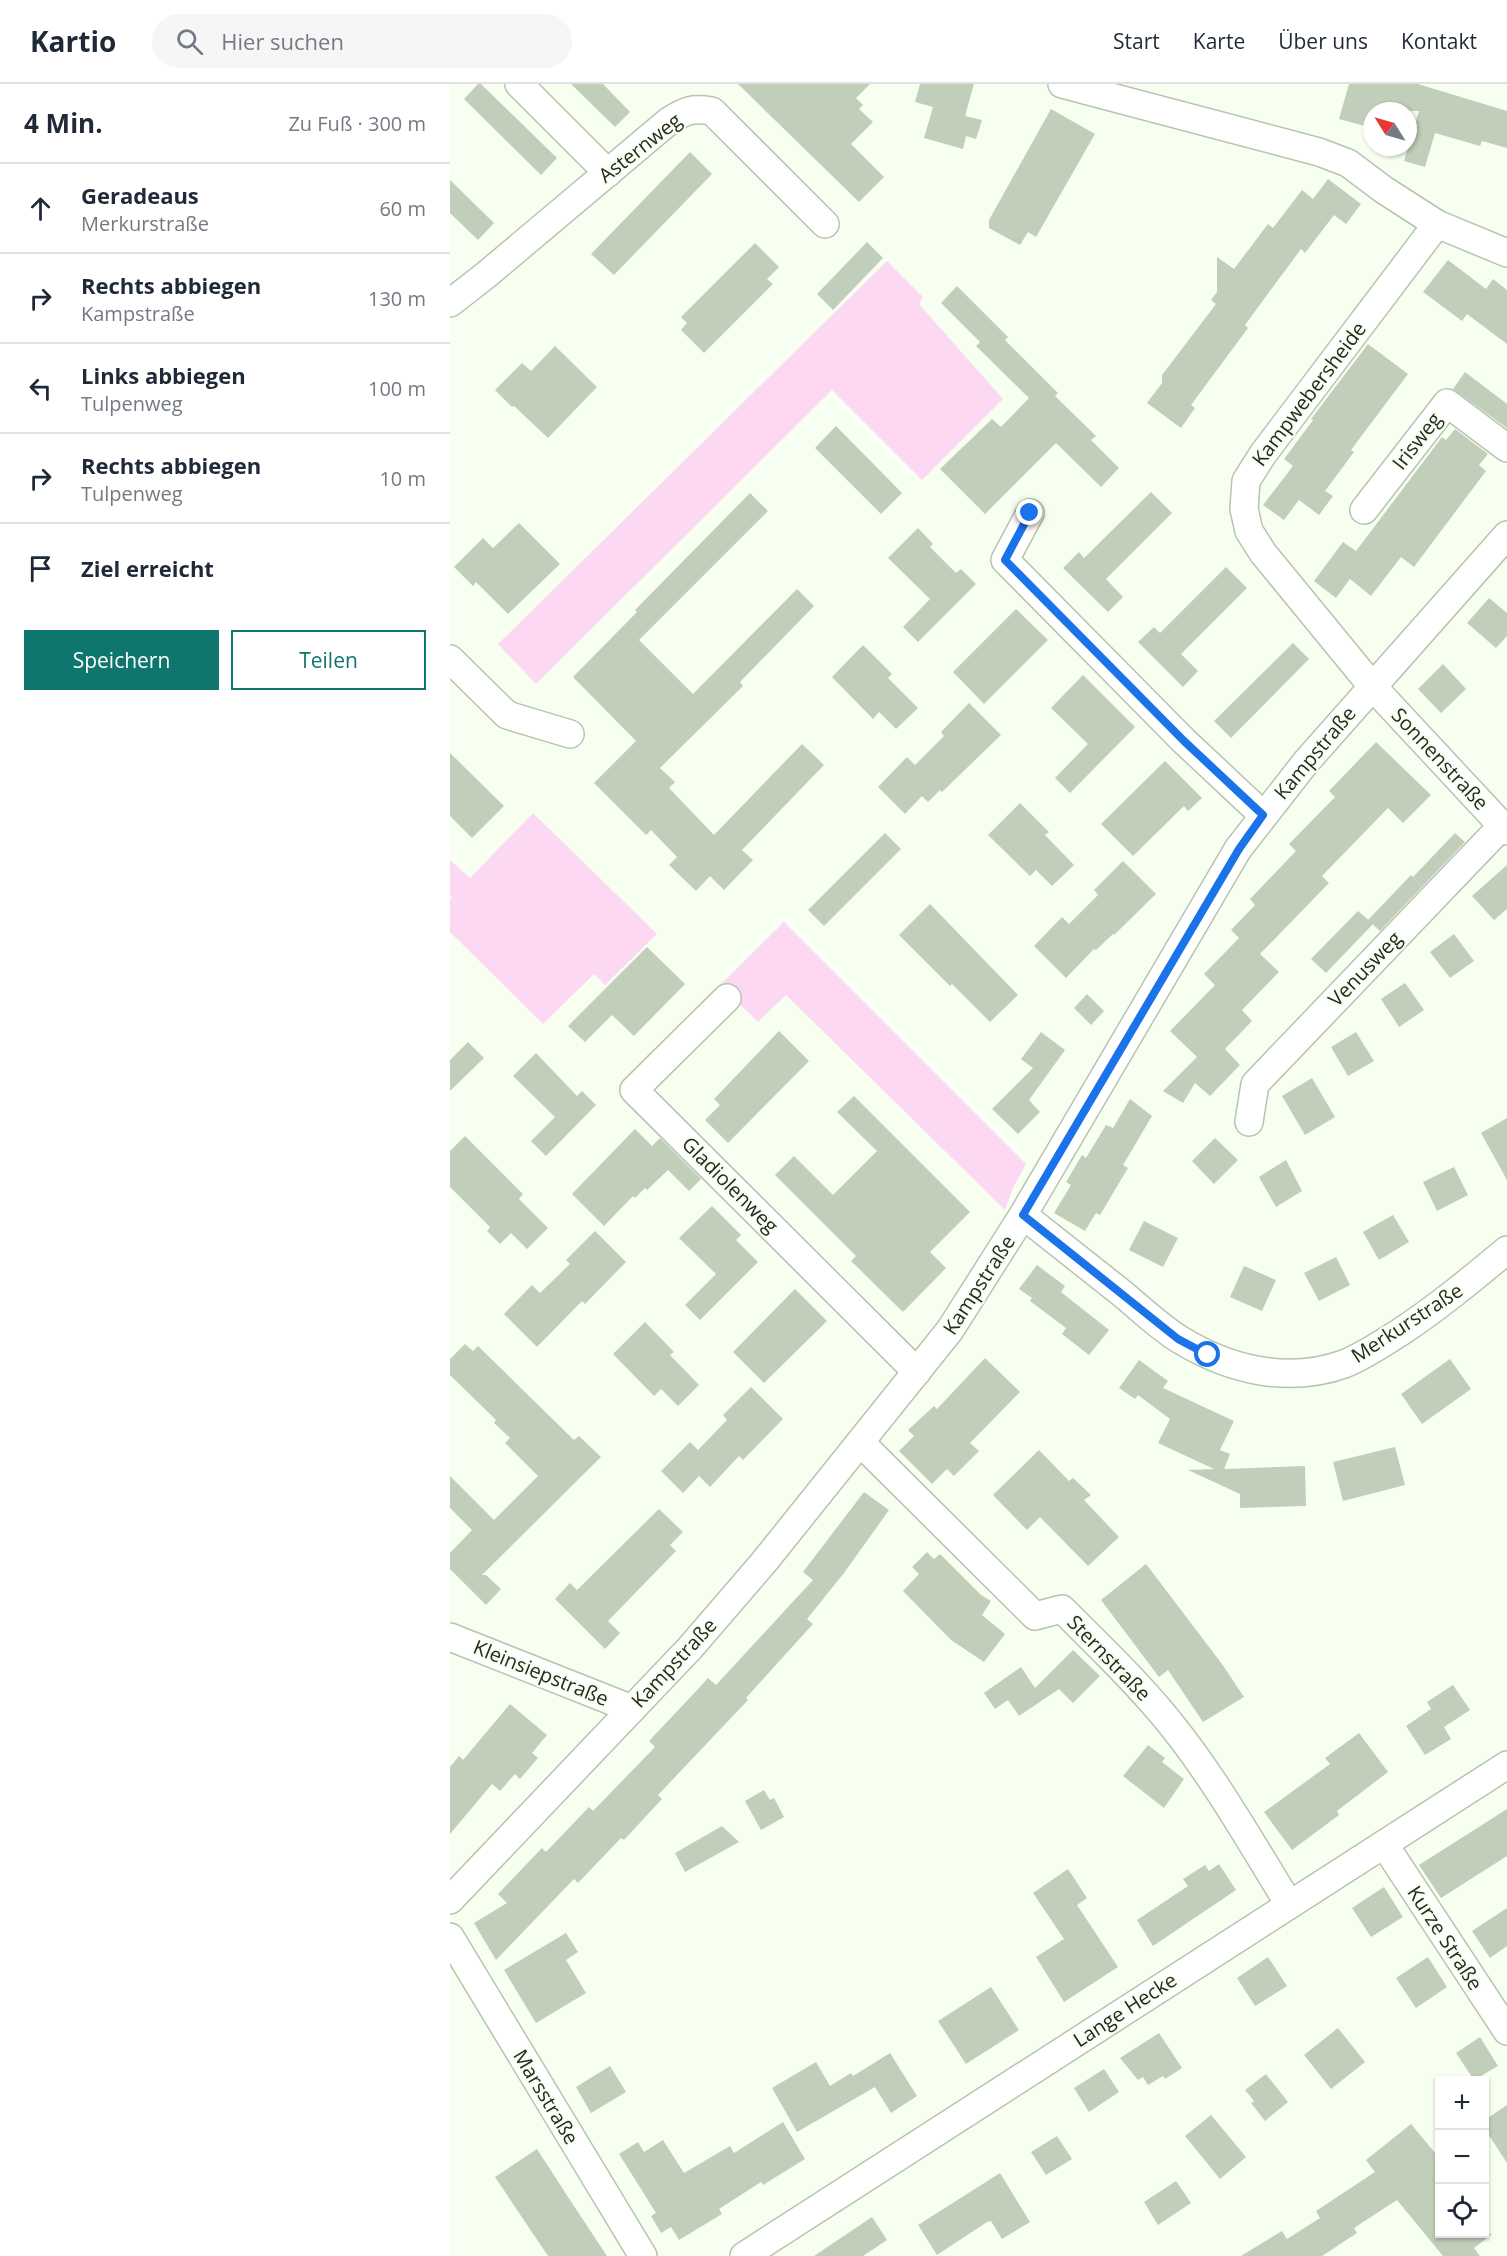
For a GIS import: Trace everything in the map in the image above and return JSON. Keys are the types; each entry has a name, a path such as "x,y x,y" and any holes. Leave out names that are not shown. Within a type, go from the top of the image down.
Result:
{"street":[{"path":"519,84 608,173"},
{"path":"1062,84 1319,152 1348,163 1384,190 1437,224 1507,254"},
{"name":"Asternweg","path":"450,303 669,121 682,112 696,108 712,111 825,224"},
{"name":"Kampwebersheide","path":"1372,686 1294,593 1249,531 1244,509 1245,481 1437,224"},
{"name":"Irisweg","path":"1364,510 1446,403 1507,448"},
{"path":"1030,513 1005,560 1184,741 1263,815"},
{"name":"Kampstraße","path":"450,1900 690,1648 764,1562 918,1372 974,1296 1239,849 1306,762 1507,535"},
{"path":"450,659 507,715 570,734"},
{"name":"Sonnenstraße","path":"1372,686 1504,829"},
{"name":"Venusweg","path":"1249,1122 1255,1084 1504,829"},
{"name":"Gladiolenweg","path":"727,998 634,1090 918,1372"},
{"name":"Merkurstraße","path":"1023,1215 1178,1339 1208,1355 1237,1366 1266,1372 1294,1374 1320,1371 1345,1364 1371,1351 1428,1314 1507,1250"},
{"name":"Sternstraße","path":"861,1443 1035,1616 1062,1609 1143,1692 1165,1717 1208,1776 1289,1904"},
{"name":"Kleinsiepstraße","path":"450,1636 632,1709"},
{"name":"Lange Hecke","path":"744,2256 1507,1765"},
{"name":"Kurze Straße","path":"1384,1844 1507,2031"},
{"name":"Marsstraße","path":"450,1937 643,2256"}],"shaded area":[{"path":"887,261 923,297 919,304 1003,399 922,480 832,390 536,684 498,644"},
{"path":"533,813 657,934 605,985 594,974 543,1024 450,932 450,899 452,897 450,895 450,860 470,878"},
{"path":"784,922 1026,1164 1013,1188 1005,1210 786,995 758,1022 720,985"}],"building":[{"path":"478,84 481,84 557,158 541,175 464,99"},
{"path":"571,84 603,84 630,112 615,127"},
{"path":"738,84 870,84 856,98 863,105 859,109 873,122 851,144 884,177 859,202"},
{"path":"920,84 974,84 965,116 982,120 976,139 966,136 963,149 924,138 933,107 915,102"},
{"path":"1349,84 1418,84 1507,111 1507,148 1482,141 1480,146 1435,133 1425,167 1404,161 1406,156 1417,156 1419,111 1417,111 1417,102 1363,102 1363,126 1339,119"},
{"path":"1051,109 1095,134 1036,237 1028,232 1020,245 989,228 989,220"},
{"path":"690,152 712,174 614,275 591,254"},
{"path":"1328,179 1361,204 1346,224 1334,215 1305,253 1301,249 1245,325 1248,328 1191,405 1195,408 1181,428 1147,403 1162,383 1162,375 1216,304 1211,300 1217,292 1217,257 1234,269 1268,224 1273,228 1302,190 1313,199"},
{"path":"450,180 494,223 478,240 450,213"},
{"path":"867,242 883,258 833,310 817,294"},
{"path":"755,243 779,267 767,279 773,284 704,353 681,330 687,323 681,317"},
{"path":"1448,260 1486,289 1493,279 1507,290 1507,344 1467,314 1462,321 1423,292"},
{"path":"957,286 1008,337 1005,340 1058,393 1055,396 1096,436 1091,440 1119,468 1101,487 1056,443 985,514 940,469 992,419 1001,427 1029,398 976,346 980,342 941,303"},
{"path":"1368,344 1408,374 1351,450 1354,452 1325,491 1333,496 1319,515 1299,500 1284,520 1263,505 1293,466 1284,459"},
{"path":"555,346 597,387 548,438 495,390 522,363 531,371"},
{"path":"1465,372 1507,404 1507,428 1453,389"},
{"path":"836,426 902,493 881,514 815,448"},
{"path":"1455,429 1488,454 1479,465 1486,471 1414,567 1401,557 1371,596 1350,579 1336,598 1314,581 1343,542 1356,551 1442,437 1446,440"},
{"path":"1151,492 1172,513 1106,579 1123,597 1108,612 1063,568 1079,552 1084,558"},
{"path":"750,493 768,511 639,640 693,694 797,589 814,606 740,682 743,686 660,768 675,782 669,788 714,835 802,744 824,765 742,850 753,860 724,890 710,876 696,891 669,865 677,857 651,830 646,835 594,783 636,741 573,677"},
{"path":"519,523 560,564 508,614 476,582 473,586 454,567 483,538 493,548"},
{"path":"918,528 933,544 930,547 956,573 961,569 976,584 918,642 903,627 930,599 888,558"},
{"path":"1226,567 1247,588 1181,654 1198,671 1183,687 1138,642 1154,627 1160,633"},
{"path":"1489,598 1507,613 1507,636 1496,648 1467,623"},
{"path":"1016,609 1048,640 984,704 953,672"},
{"path":"1293,643 1309,659 1231,738 1214,721"},
{"path":"863,645 892,674 888,678 918,708 896,729 879,712 873,719 832,677"},
{"path":"1443,664 1466,689 1441,713 1418,689"},
{"path":"1083,675 1135,727 1070,793 1055,778 1088,744 1051,708"},
{"path":"969,703 1001,735 942,792 940,790 928,802 922,796 905,814 878,787 907,757 915,765 944,736 941,732"},
{"path":"1376,742 1431,795 1403,823 1388,808 1322,876 1329,883 1260,954 1279,972 1242,1010 1252,1021 1225,1049 1240,1065 1210,1096 1195,1083 1183,1103 1163,1091 1197,1057 1170,1031 1215,985 1204,974 1239,938 1231,930 1255,905 1250,899 1296,851 1289,844 1335,797 1329,791"},
{"path":"450,753 504,806 472,838 450,816"},
{"path":"1165,761 1202,798 1188,811 1184,806 1133,856 1101,824"},
{"path":"1020,803 1049,832 1045,835 1074,865 1052,886 1036,870 1030,876 988,835"},
{"path":"885,833 901,849 824,926 808,910"},
{"path":"1455,833 1465,842 1422,887 1413,877"},
{"path":"1123,861 1156,894 1114,935 1096,950 1094,949 1066,978 1034,946 1062,917 1069,924 1098,895 1094,890"},
{"path":"1507,865 1507,909 1494,920 1472,896"},
{"path":"1411,875 1422,887 1380,931 1368,920"},
{"path":"930,904 1018,995 990,1022 899,935"},
{"path":"1358,911 1373,924 1326,973 1311,959"},
{"path":"1454,934 1474,961 1450,978 1430,952"},
{"path":"647,947 685,984 634,1036 612,1015 585,1042 568,1026"},
{"path":"1405,983 1424,1010 1399,1027 1381,999"},
{"path":"1087,994 1104,1011 1091,1025 1074,1008"},
{"path":"779,1031 809,1061 728,1143 705,1120 720,1105 714,1099"},
{"path":"1041,1032 1065,1050 1029,1100 1040,1112 1018,1134 992,1109 1033,1068 1021,1059"},
{"path":"1356,1032 1374,1061 1348,1076 1331,1047"},
{"path":"468,1042 484,1058 450,1091 450,1060"},
{"path":"536,1053 577,1096 582,1091 596,1105 546,1156 531,1141 555,1117 513,1076"},
{"path":"1312,1078 1335,1117 1305,1135 1282,1096"},
{"path":"854,1096 970,1212 930,1252 946,1268 903,1312 851,1261 856,1256 775,1175 794,1156 833,1195 877,1151 837,1112"},
{"path":"1130,1099 1152,1116 1123,1165 1128,1168 1100,1215 1096,1213 1085,1231 1054,1213 1071,1185 1066,1182 1082,1155 1086,1158 1106,1125 1113,1128"},
{"path":"1507,1118 1507,1180 1481,1133"},
{"path":"635,1129 652,1146 660,1138 701,1179 689,1191 668,1170 647,1190 645,1188 635,1198 633,1196 604,1226 572,1194"},
{"path":"465,1136 523,1194 519,1199 548,1228 527,1249 511,1233 500,1244 487,1231 490,1227 450,1187 450,1151"},
{"path":"1215,1138 1238,1160 1214,1184 1192,1161"},
{"path":"1286,1160 1302,1191 1276,1207 1259,1177"},
{"path":"1454,1167 1468,1195 1437,1211 1423,1182"},
{"path":"712,1206 741,1235 736,1240 758,1262 700,1320 685,1305 716,1274 679,1238"},
{"path":"1393,1215 1409,1242 1379,1260 1363,1232"},
{"path":"1144,1221 1178,1238 1163,1267 1129,1250"},
{"path":"595,1231 626,1262 585,1304 582,1301 537,1347 504,1314 532,1285 540,1293 570,1264 566,1260"},
{"path":"1336,1257 1350,1285 1319,1301 1304,1273"},
{"path":"1037,1265 1065,1286 1061,1292 1109,1330 1089,1355 1062,1334 1066,1328 1030,1301 1032,1298 1019,1289"},
{"path":"1244,1266 1276,1280 1262,1311 1230,1297"},
{"path":"795,1289 827,1321 764,1383 733,1352"},
{"path":"645,1322 674,1352 670,1355 699,1385 678,1406 661,1389 654,1396 613,1354"},
{"path":"465,1344 473,1351 478,1346 574,1440 579,1436 601,1457 482,1575 486,1575 501,1589 486,1605 450,1569 450,1553 472,1530 450,1508 450,1476 494,1520 538,1476 505,1443 510,1438 494,1423 496,1420 450,1375 450,1359"},
{"path":"985,1358 1020,1392 970,1443 979,1451 954,1476 947,1469 932,1484 899,1451 914,1436 908,1430 934,1406 937,1409"},
{"path":"1450,1359 1471,1389 1422,1424 1401,1394"},
{"path":"1139,1360 1168,1381 1163,1388 1234,1421 1220,1450 1230,1454 1224,1469 1305,1466 1306,1506 1240,1508 1240,1494 1188,1470 1214,1469 1158,1443 1170,1419 1138,1395 1135,1399 1119,1388"},
{"path":"751,1387 783,1419 743,1460 739,1456 710,1487 699,1476 683,1493 661,1471 690,1442 698,1450 727,1420 723,1415"},
{"path":"1395,1447 1405,1485 1343,1501 1333,1462"},
{"path":"1039,1450 1069,1481 1073,1478 1091,1495 1084,1500 1119,1537 1088,1566 1040,1517 1027,1530 993,1495"},
{"path":"864,1492 889,1510 844,1573 807,1619 813,1624 746,1698 748,1700 658,1795 662,1799 624,1840 621,1838 578,1883 574,1879 496,1960 474,1923 507,1903 498,1894 542,1848 546,1852 589,1807 593,1811 655,1747 649,1741 708,1678 716,1685 813,1580 803,1572"},
{"path":"659,1509 683,1532 670,1545 676,1551 608,1621 620,1633 605,1649 555,1599 570,1583 577,1590"},
{"path":"927,1552 934,1559 940,1554 981,1595 991,1601 982,1615 1005,1634 984,1662 951,1640 903,1591 919,1574 912,1567"},
{"path":"1146,1564 1222,1664 1244,1697 1203,1722 1168,1670 1159,1677 1101,1600"},
{"path":"1073,1650 1100,1676 1073,1703 1059,1689 1019,1716 1008,1700 995,1709 984,1693 1021,1667 1035,1688"},
{"path":"1453,1685 1470,1710 1444,1727 1451,1739 1425,1755 1406,1726 1431,1709 1427,1702"},
{"path":"510,1704 547,1735 532,1753 538,1758 520,1779 515,1774 500,1791 492,1784 450,1834 450,1767 459,1756 463,1760"},
{"path":"1359,1733 1388,1772 1337,1811 1339,1815 1292,1850 1264,1812 1330,1764 1325,1758"},
{"path":"1148,1745 1165,1758 1162,1762 1184,1779 1164,1808 1123,1776"},
{"path":"764,1790 770,1800 774,1798 784,1817 761,1830 745,1801"},
{"path":"1507,1809 1507,1856 1441,1898 1419,1865"},
{"path":"722,1826 739,1842 685,1872 675,1853"},
{"path":"1219,1864 1236,1890 1153,1946 1137,1920 1188,1886 1183,1879 1205,1865 1209,1871"},
{"path":"1068,1869 1087,1898 1077,1905 1118,1967 1064,2002 1036,1957 1064,1939 1033,1893"},
{"path":"1384,1887 1403,1917 1371,1937 1352,1908"},
{"path":"1507,1908 1507,1946 1490,1958 1472,1931"},
{"path":"566,1933 578,1952 566,1960 586,1993 536,2023 504,1970"},
{"path":"1268,1957 1287,1986 1255,2006 1237,1978"},
{"path":"1428,1957 1447,1987 1416,2008 1396,1978"},
{"path":"991,1987 1019,2030 966,2064 938,2021"},
{"path":"1338,2028 1365,2062 1331,2089 1304,2055"},
{"path":"1159,2033 1182,2068 1165,2079 1163,2076 1148,2085 1143,2077 1138,2080 1120,2058"},
{"path":"1480,2037 1498,2066 1481,2076 1471,2076 1456,2053"},
{"path":"890,2053 917,2096 891,2113 875,2087 797,2132 772,2088 816,2062 830,2086 851,2073 853,2076"},
{"path":"610,2066 626,2092 591,2113 576,2087"},
{"path":"1104,2069 1119,2092 1089,2112 1074,2088"},
{"path":"1266,2074 1288,2102 1265,2121 1251,2103 1254,2101 1245,2090"},
{"path":"1507,2105 1507,2163 1489,2135 1489,2117"},
{"path":"1211,2115 1246,2157 1220,2179 1185,2136"},
{"path":"783,2122 805,2159 763,2185 761,2182 719,2209 722,2214 679,2240 671,2227 661,2233 651,2216 656,2213 619,2154 638,2142 644,2152 663,2140 684,2173 730,2146 734,2153"},
{"path":"1411,2124 1435,2153 1435,2238 1487,2238 1474,2248 1480,2256 1443,2256 1397,2200 1354,2228 1357,2233 1322,2256 1241,2256 1282,2231 1287,2239 1320,2218 1316,2211 1375,2172 1366,2160"},
{"path":"1057,2136 1072,2159 1046,2175 1031,2152"},
{"path":"537,2149 607,2256 548,2256 495,2177"},
{"path":"1000,2173 1030,2222 1002,2239 991,2221 987,2222 937,2255 918,2225"},
{"path":"1176,2181 1191,2203 1158,2225 1144,2202"},
{"path":"872,2217 887,2240 863,2256 814,2256"}],"route":[{"path":"1030,513 1005,560 1184,741 1263,815 1239,849 1023,1215 1178,1339 1208,1355"}]}
